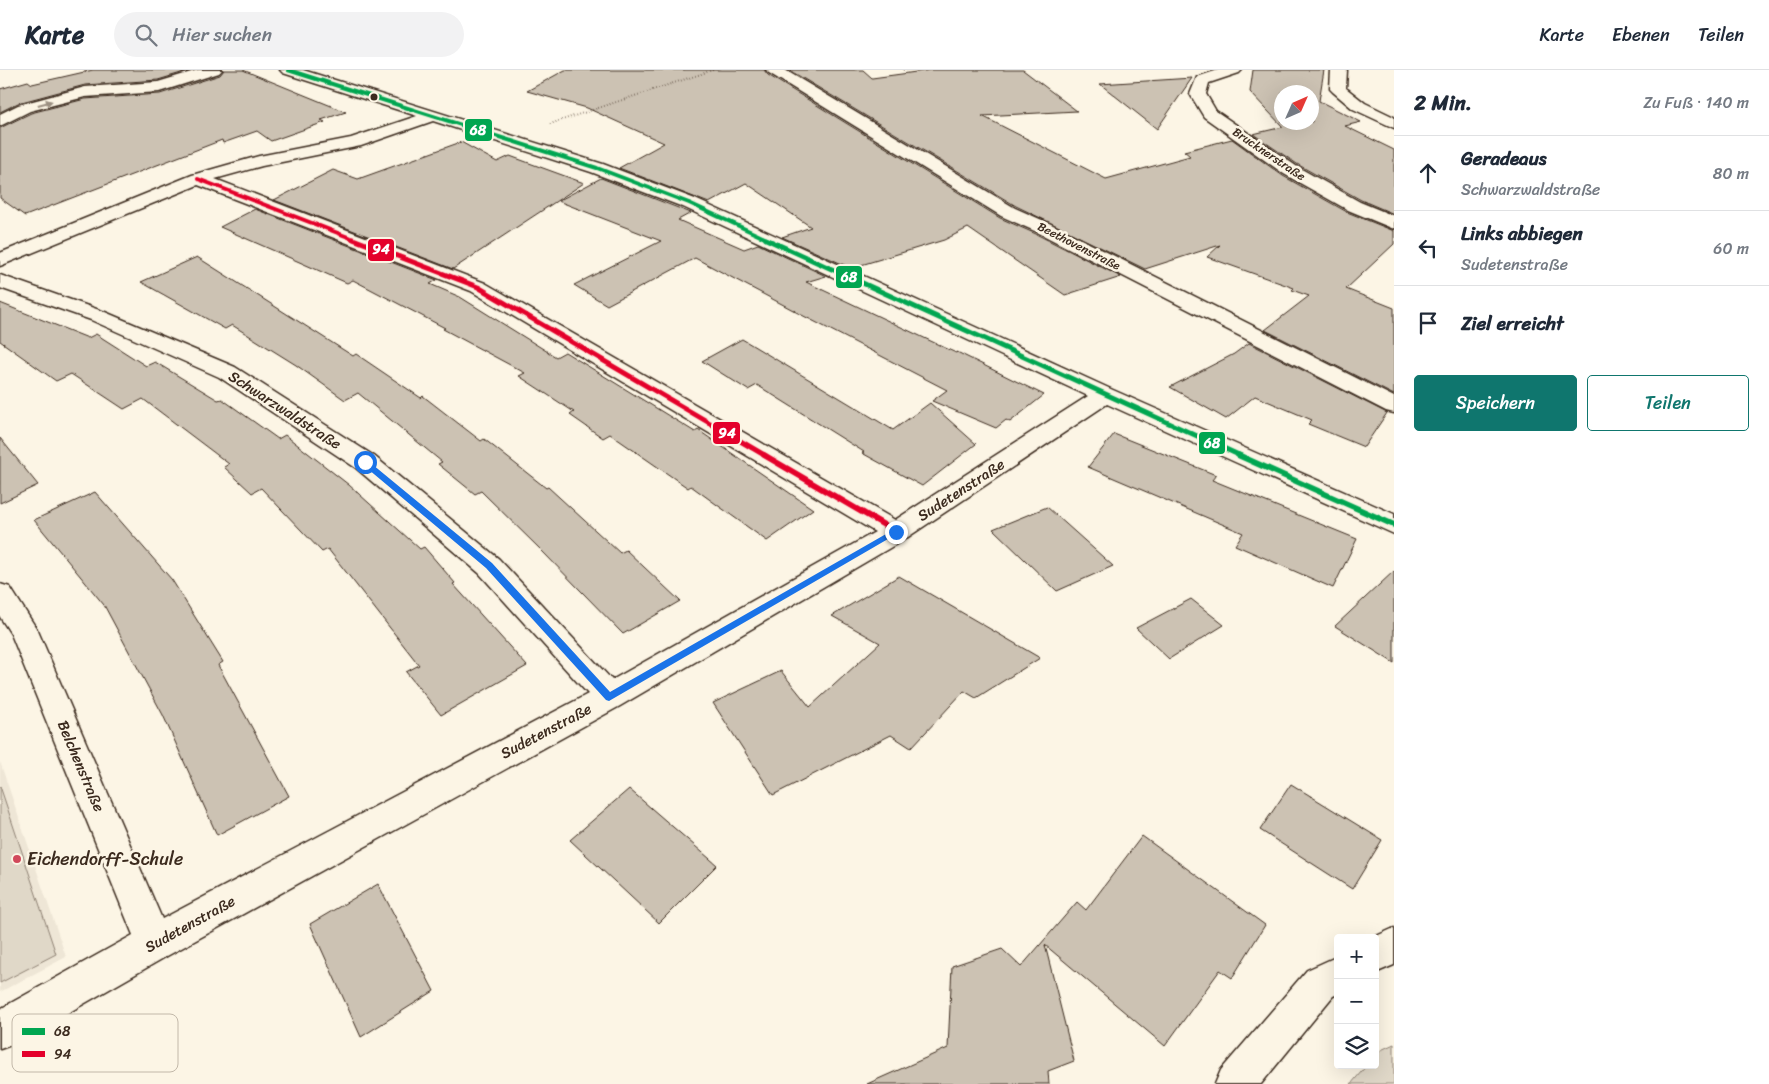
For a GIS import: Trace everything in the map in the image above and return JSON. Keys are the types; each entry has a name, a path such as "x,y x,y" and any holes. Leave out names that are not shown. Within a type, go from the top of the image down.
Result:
{"street":[{"path":"0,120 24,108 85,92 158,87 214,70"},
{"path":"288,70 597,168 690,203 1105,395 1394,525"},
{"name":"Beethovenstraße","path":"774,70 1008,212 1044,228 1394,406"},
{"name":"Brucknerstraße","path":"1234,70 1202,80 1198,94 1210,114 1290,170 1354,206 1394,223"},
{"path":"1339,70 1338,89 1359,106 1394,123"},
{"path":"0,260 198,179 260,161 355,142 432,116"},
{"path":"198,179 478,287 896,532"},
{"name":"Schwarzwaldstraße","path":"0,281 98,316 227,372 365,462 489,566 609,697"},
{"name":"Sudetenstraße","path":"28,1014 154,943 609,697 896,532 1105,395"},
{"name":"Belchenstraße","path":"0,594 24,631 154,943"},
{"path":"1379,953 1394,946"},
{"path":"1236,1084 1320,983 1334,976"},
{"name":"Sudetenstraße","path":"0,1030 12,1023"}],"path":[{"path":"505,139 713,70"}],"shaded area":[{"name":"Eichendorff-Schule","path":"0,762 66,957 0,992"},
{"name":"Eichendorff-Schule","path":"0,786 56,954 0,983"},
{"path":"1394,1044 1394,1084 1351,1084 1364,1069 1379,1069 1379,1052"}],"building":[{"path":"93,70 191,70 158,80 85,85 18,103 0,112 0,89 28,81 32,84"},
{"path":"224,70 243,70 346,112 321,120 325,122 271,141 257,131 223,143 222,140 25,216 0,198 0,128 31,113 85,99 160,94 220,75"},
{"path":"565,70 764,70 768,75 1000,218 1121,277 1065,295 968,228 944,240 851,268 782,237 811,227 746,183 709,203 619,168 664,143 587,108 527,91"},
{"path":"789,70 863,70 872,78 931,70 1023,70 1077,111 982,116 1106,179 1190,156 1184,151 1232,139 1283,176 1347,212 1394,231 1394,244 1346,289 1394,308 1394,395 1265,330 1309,296 1292,290 1294,288 1207,257 1220,245 1145,269 1016,206"},
{"path":"1253,70 1324,70 1319,101 1319,85 1274,85 1274,117 1250,92"},
{"path":"1192,78 1157,129 1100,84"},
{"path":"1319,101 1361,122 1345,126 1394,150 1394,214 1361,200 1297,164 1253,134 1274,129 1319,130"},
{"path":"461,142 497,162 510,156 584,183 453,269 274,200 333,170 358,179"},
{"path":"601,178 691,213 678,220 744,249 758,244 826,276 806,282 957,352 1044,395 1010,422 1006,420 996,428 932,401 947,390 695,258 607,305 574,285 661,241 558,201"},
{"path":"255,209 437,280 430,284 460,297 556,357 565,352 695,432 698,430 813,509 767,541 691,486 688,488 610,434 603,438 570,415 574,412 519,376 525,373 443,329 445,328 353,280 347,283 220,227"},
{"path":"197,257 353,356 356,354 421,398 423,396 481,441 484,439 546,488 548,487 620,553 626,550 680,601 623,634 481,491 475,494 438,464 442,462 358,393 345,400 296,365 232,325 225,329 141,282"},
{"path":"0,303 88,338 96,334 146,366 155,362 218,400 222,399 278,439 285,435 349,485 420,549 424,547 455,583 453,584 527,666 441,715 406,672 419,665 328,549 322,552 261,488 252,493 224,467 229,464 143,399 124,409 71,374 56,381 0,341"},
{"path":"742,339 893,430 930,403 976,444 922,486 862,453 864,452 757,385 748,390 702,361"},
{"path":"1249,343 1387,413 1364,447 1308,424 1312,420 1255,396 1226,419 1170,387 1234,354"},
{"path":"1114,434 1216,475 1212,480 1357,539 1333,588 1235,545 1243,533 1088,467"},
{"path":"0,438 38,485 0,503"},
{"path":"95,492 172,580 223,662 218,665 289,796 217,835 163,715 104,605 34,520"},
{"path":"1047,507 1113,566 1057,591 993,529"},
{"path":"1394,571 1394,663 1335,626"},
{"path":"899,576 1040,658 976,698 964,691 911,748 891,735 773,795 713,703 781,671 810,707 880,643 832,616"},
{"path":"1191,599 1224,625 1169,659 1136,628"},
{"path":"1291,784 1382,840 1352,889 1260,830"},
{"path":"629,789 717,865 659,923 570,840"},
{"path":"1142,836 1265,925 1232,978 1220,970 1165,1046 1045,945 1074,1061 1048,1071 1049,1084 867,1084 948,1048 952,966 1002,949 1021,967 1077,902 1086,910"},
{"path":"378,884 434,991 361,1037 310,924"}],"transit line":[{"name":"68","path":"288,70 597,168 689,203 1105,395 1394,525"},
{"name":"94","path":"198,179 478,287 896,532"}],"place":[{"name":"Eichendorff-Schule","path":"17,859"}],"route":[{"path":"365,462 489,566 609,697 896,532"}]}
